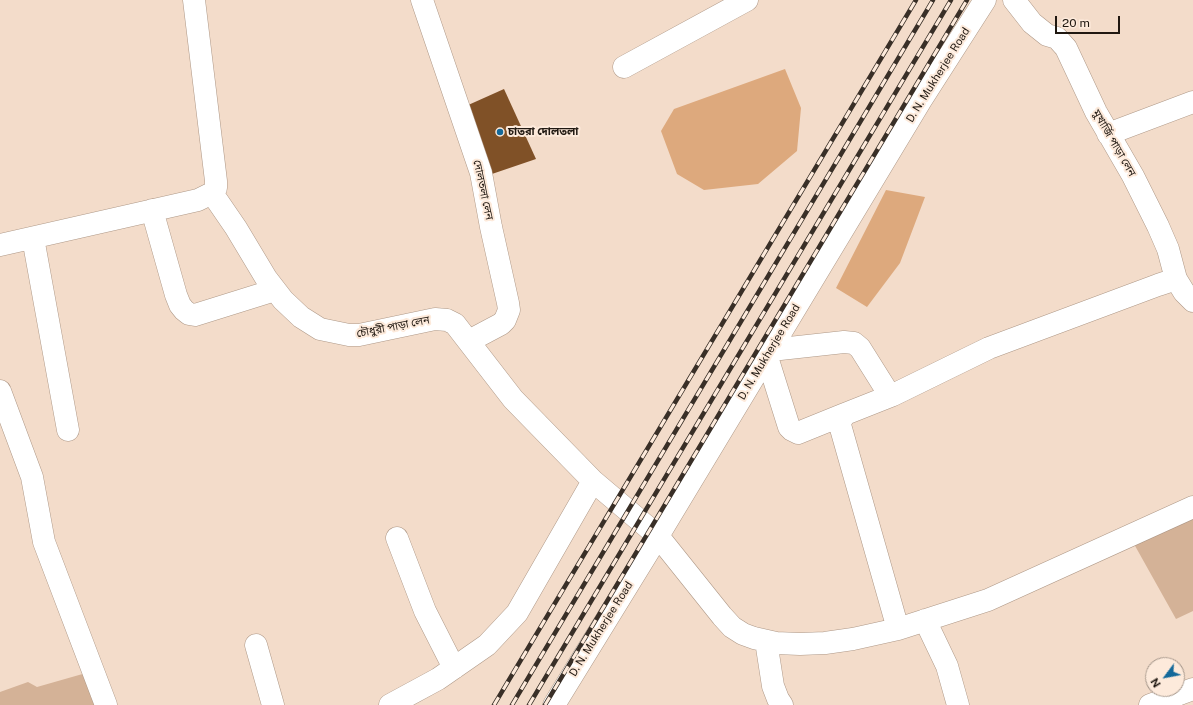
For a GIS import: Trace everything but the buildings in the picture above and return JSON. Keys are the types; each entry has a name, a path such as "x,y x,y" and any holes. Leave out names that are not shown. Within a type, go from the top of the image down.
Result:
{"street":[{"path":"0,245 198,200 212,193 216,188 194,0"},
{"name":"দোলতলা লেন","path":"422,0 481,173 491,228 509,310 505,320 501,324 469,341"},
{"path":"624,67 747,0"},
{"name":"D. N. Mukherjee Road","path":"554,705 658,536 921,100 985,0"},
{"name":"মুখার্জি পাড়া লেন","path":"1014,0 1032,23 1047,34 1057,38 1066,48 1096,112 1133,176 1168,248 1176,279 1184,292 1193,301"},
{"path":"1108,134 1193,102"},
{"name":"চৌধুরী পাড়া লেন","path":"212,193 275,290 301,317 320,329 341,334 359,335 441,318 455,324 504,390 593,482 658,536 722,616 732,627 743,634 776,643 800,644 825,643 854,639 898,629 988,600 1193,507"},
{"path":"152,210 176,295 180,305 189,314 196,315 275,290"},
{"path":"33,238 68,430"},
{"path":"893,395 887,391 860,348 854,343 844,342 769,353 789,427 798,433 906,390 989,348 1176,279"},
{"path":"0,391 32,477 44,542 106,705"},
{"path":"845,414 840,422 840,426 898,629"},
{"path":"390,705 438,679 487,645 516,613 593,482"},
{"path":"397,538 425,611 454,668"},
{"path":"924,620 947,666 958,705"},
{"path":"766,640 773,686 782,705"},
{"path":"256,645 273,705"},
{"path":"1150,705 1193,689"}],"shaded area":[{"path":"785,69 801,108 797,151 758,184 704,190 677,174 661,131 674,109"},
{"path":"886,190 925,197 900,263 867,307 836,288"},
{"path":"1193,509 1193,611 1176,619 1134,544"},
{"path":"86,673 95,705 0,705 0,692 28,682 37,687"}],"railway":[{"path":"494,705 916,0"},
{"path":"512,705 933,0"},
{"path":"529,705 951,0"},
{"path":"545,705 967,0"}],"place":[{"name":"চাতরা দোলতলা","path":"500,132"}]}
